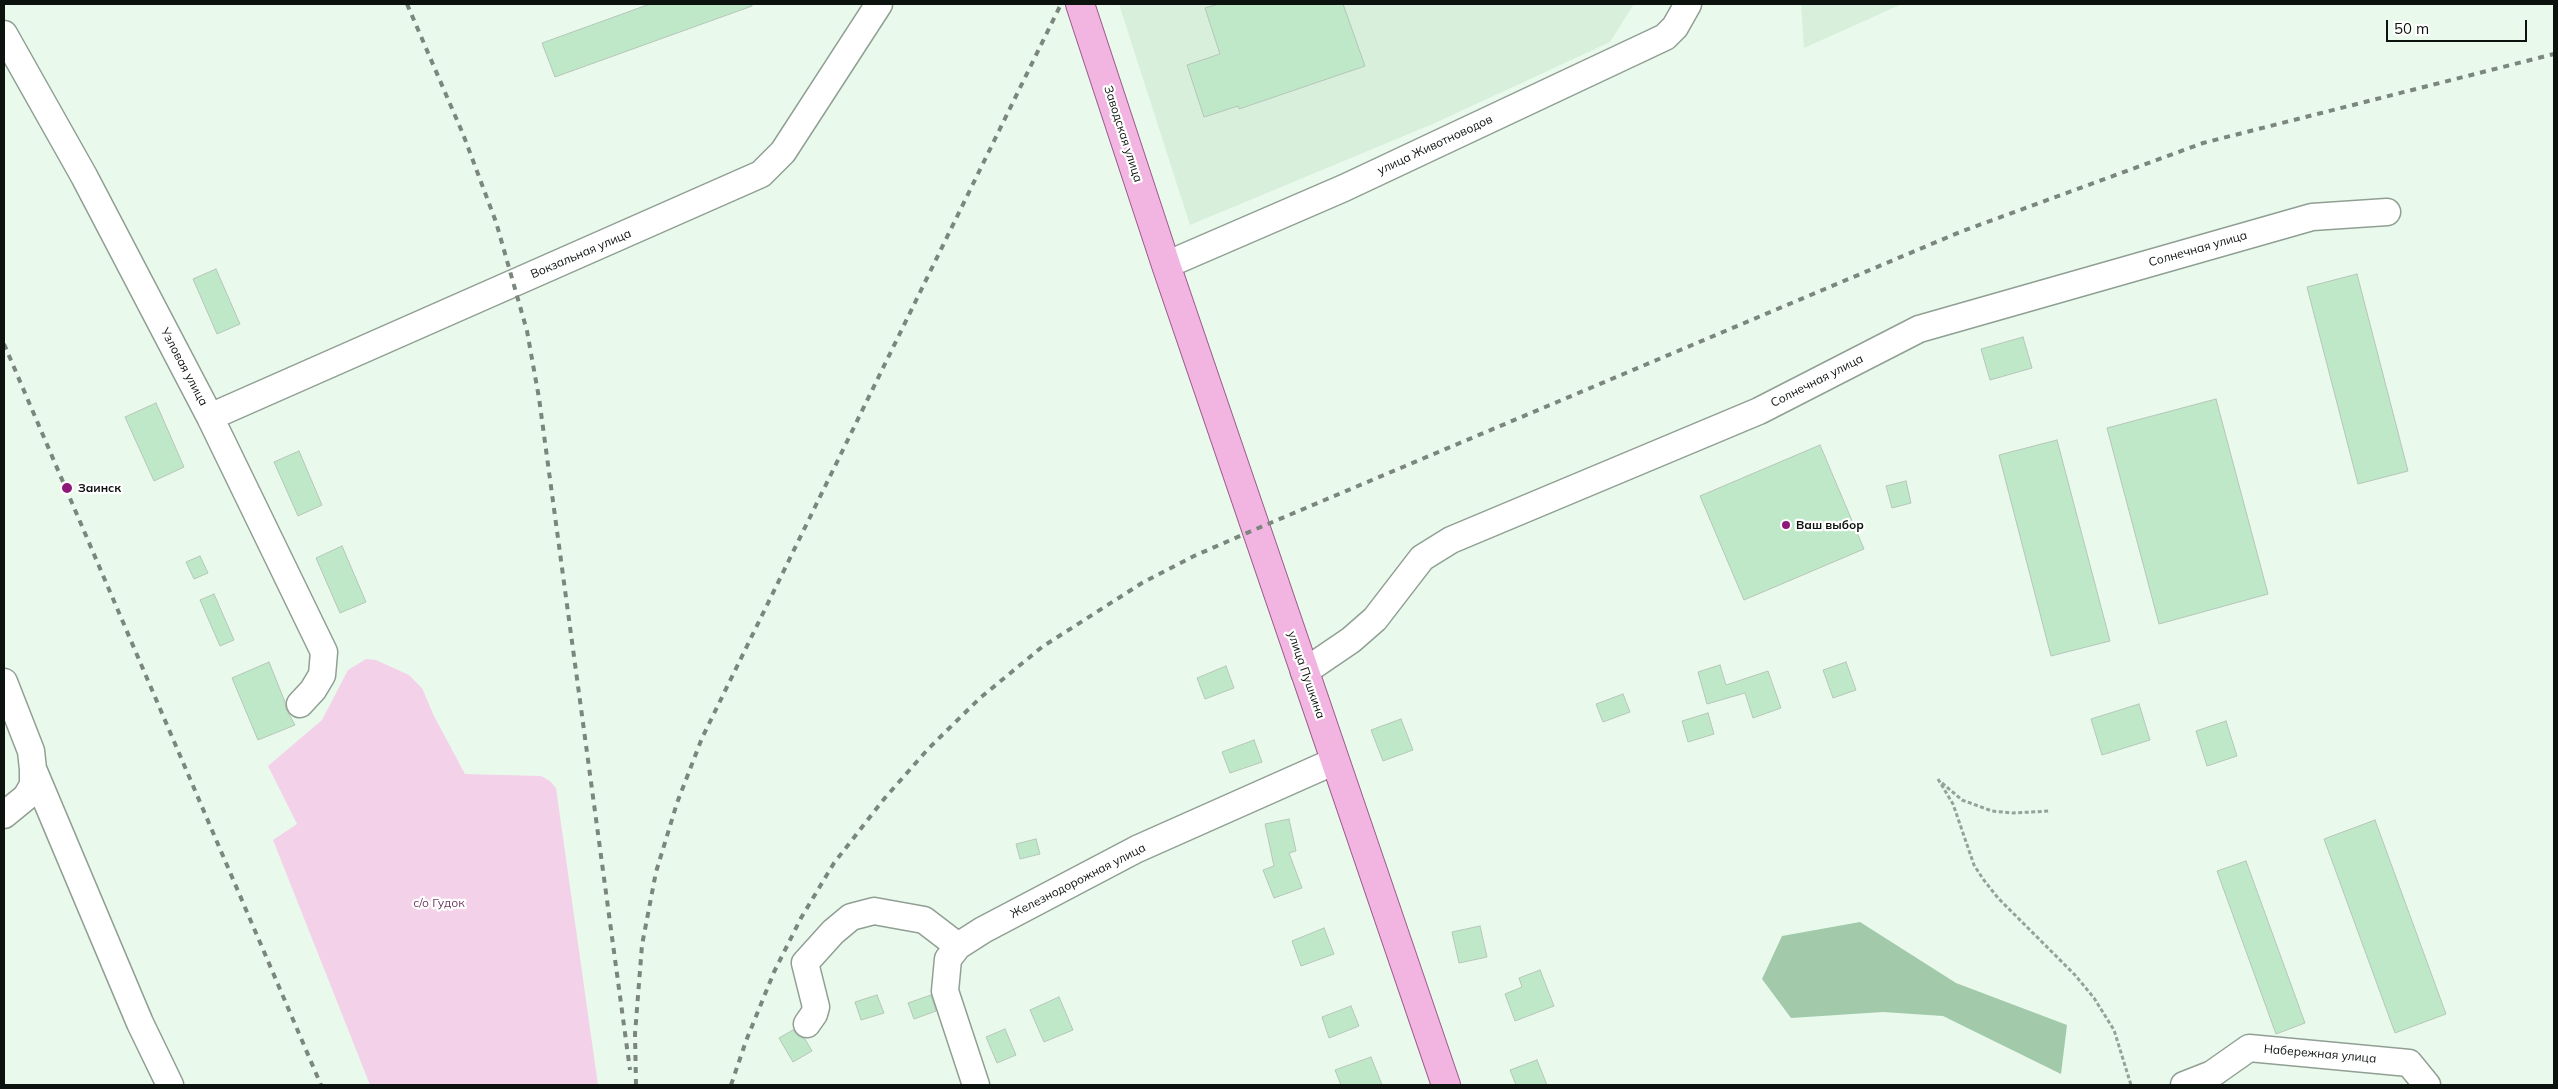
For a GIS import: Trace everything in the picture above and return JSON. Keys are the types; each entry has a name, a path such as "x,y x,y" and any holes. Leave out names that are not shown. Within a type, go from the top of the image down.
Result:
{"main road":[{"name":"Заводская улица","path":"1080,4 1166,265"},
{"name":"улица Пушкина","path":"1166,265 1446,1085"}],"street":[{"name":"Вокзальная улица","path":"210,417 762,174 783,152 880,4"},
{"name":"улица Животноводов","path":"1166,265 1344,188 1665,36 1675,27 1688,4"},
{"name":"Узловая улица","path":"4,34 84,176 210,417 324,652 322,674 313,690 300,704"},
{"name":"Солнечная улица","path":"1304,672 1351,640 1374,619 1422,558 1451,540 1758,411 1919,329 2312,216 2387,212"},
{"path":"4,682 31,750 33,769 33,785 26,797 4,815"},
{"name":"Железнодорожная улица","path":"958,946 983,930 1137,849 1335,761"},
{"path":"33,769 140,1023 170,1085"},
{"path":"807,1024 814,1014 816,1007 805,963 833,932 851,917 874,911 924,920 958,946 948,959 945,991 976,1085"},
{"name":"Набережная улица","path":"2184,1085 2212,1074 2249,1048 2409,1063 2427,1085"}],"path":[{"path":"2050,810 2012,813 1984,809 1962,800 1938,779 1953,804 1974,865 1983,880 2075,974 2094,998 2114,1030 2132,1085"}],"shaded area":[{"path":"1119,4 1634,4 1610,42 1435,123 1190,225"},
{"path":"1801,4 1902,4 1804,48"},
{"path":"1860,922 1956,983 2067,1025 2061,1074 1943,1016 1883,1012 1791,1018 1762,979 1782,936"}],"green space":[{"name":"с/о Гудок","path":"366,659 376,660 409,675 422,688 434,716 465,774 541,776 550,781 556,788 598,1085 370,1085 273,840 297,824 268,766 322,720 348,670"}],"building":[{"path":"650,4 752,4 752,6 555,77 542,43"},
{"path":"1219,4 1343,4 1365,66 1239,109 1238,106 1204,117 1187,65 1220,54 1205,8"},
{"path":"216,269 240,324 217,334 193,279"},
{"path":"2357,274 2408,471 2358,484 2307,287"},
{"path":"2023,337 2032,368 1990,380 1981,349"},
{"path":"2216,399 2268,594 2159,624 2107,428"},
{"name":"Заинск","path":"156,403 184,467 154,481 125,417"},
{"path":"2057,440 2110,641 2051,656 1999,455"},
{"path":"1820,445 1864,549 1744,600 1700,496"},
{"path":"299,451 322,505 298,516 274,462"},
{"path":"1906,481 1911,503 1892,508 1886,486"},
{"path":"342,546 366,602 340,613 316,558"},
{"path":"200,556 208,573 194,579 186,562"},
{"path":"214,594 234,640 220,646 200,600"},
{"path":"269,662 286,709 295,725 258,740 232,678"},
{"path":"1846,662 1856,690 1833,698 1823,670"},
{"path":"1720,665 1726,685 1768,671 1781,708 1753,718 1745,693 1707,704 1698,672"},
{"path":"1226,666 1234,688 1205,699 1197,678"},
{"path":"1623,694 1630,712 1603,722 1596,704"},
{"path":"2139,704 2150,740 2102,755 2091,719"},
{"path":"1708,713 1714,734 1688,742 1682,721"},
{"path":"1401,719 1413,750 1383,761 1371,730"},
{"path":"2226,721 2237,756 2207,766 2196,731"},
{"path":"1254,740 1262,762 1230,773 1222,752"},
{"path":"1289,819 1296,851 1289,853 1302,888 1274,898 1263,870 1274,866 1265,824"},
{"path":"2375,820 2446,1014 2395,1033 2324,839"},
{"path":"1036,839 1040,854 1020,859 1016,844"},
{"path":"2246,861 2305,1023 2276,1034 2217,871"},
{"path":"1480,926 1487,957 1459,963 1452,932"},
{"path":"1324,928 1334,954 1301,966 1292,941"},
{"path":"1540,970 1554,1006 1515,1021 1505,994 1522,987 1519,978"},
{"path":"877,995 884,1013 861,1020 855,1002"},
{"path":"931,995 936,1011 914,1019 908,1003"},
{"path":"1059,997 1073,1030 1044,1042 1030,1010"},
{"path":"1351,1006 1359,1026 1329,1038 1322,1017"},
{"path":"1005,1029 1016,1055 997,1063 986,1037"},
{"path":"793,1030 798,1036 805,1039 812,1051 793,1062 779,1038"},
{"path":"1371,1057 1382,1085 1341,1085 1335,1070"},
{"path":"1537,1060 1547,1085 1516,1085 1510,1070"}],"railway":[{"path":"407,4 463,134 496,222 527,331 539,398 630,1070"},
{"path":"636,1085 635,1034 642,945 656,872 677,803 702,738 1061,4"},
{"path":"731,1085 746,1041 774,972 801,918 834,863 884,799 928,749 980,698 1042,647 1142,583 1194,556 1256,529 1960,232 2203,143 2554,54"},
{"path":"4,344 321,1085"}],"place":[{"name":"Заинск","path":"67,488"},
{"name":"Ваш выбор","path":"1786,525"}]}
